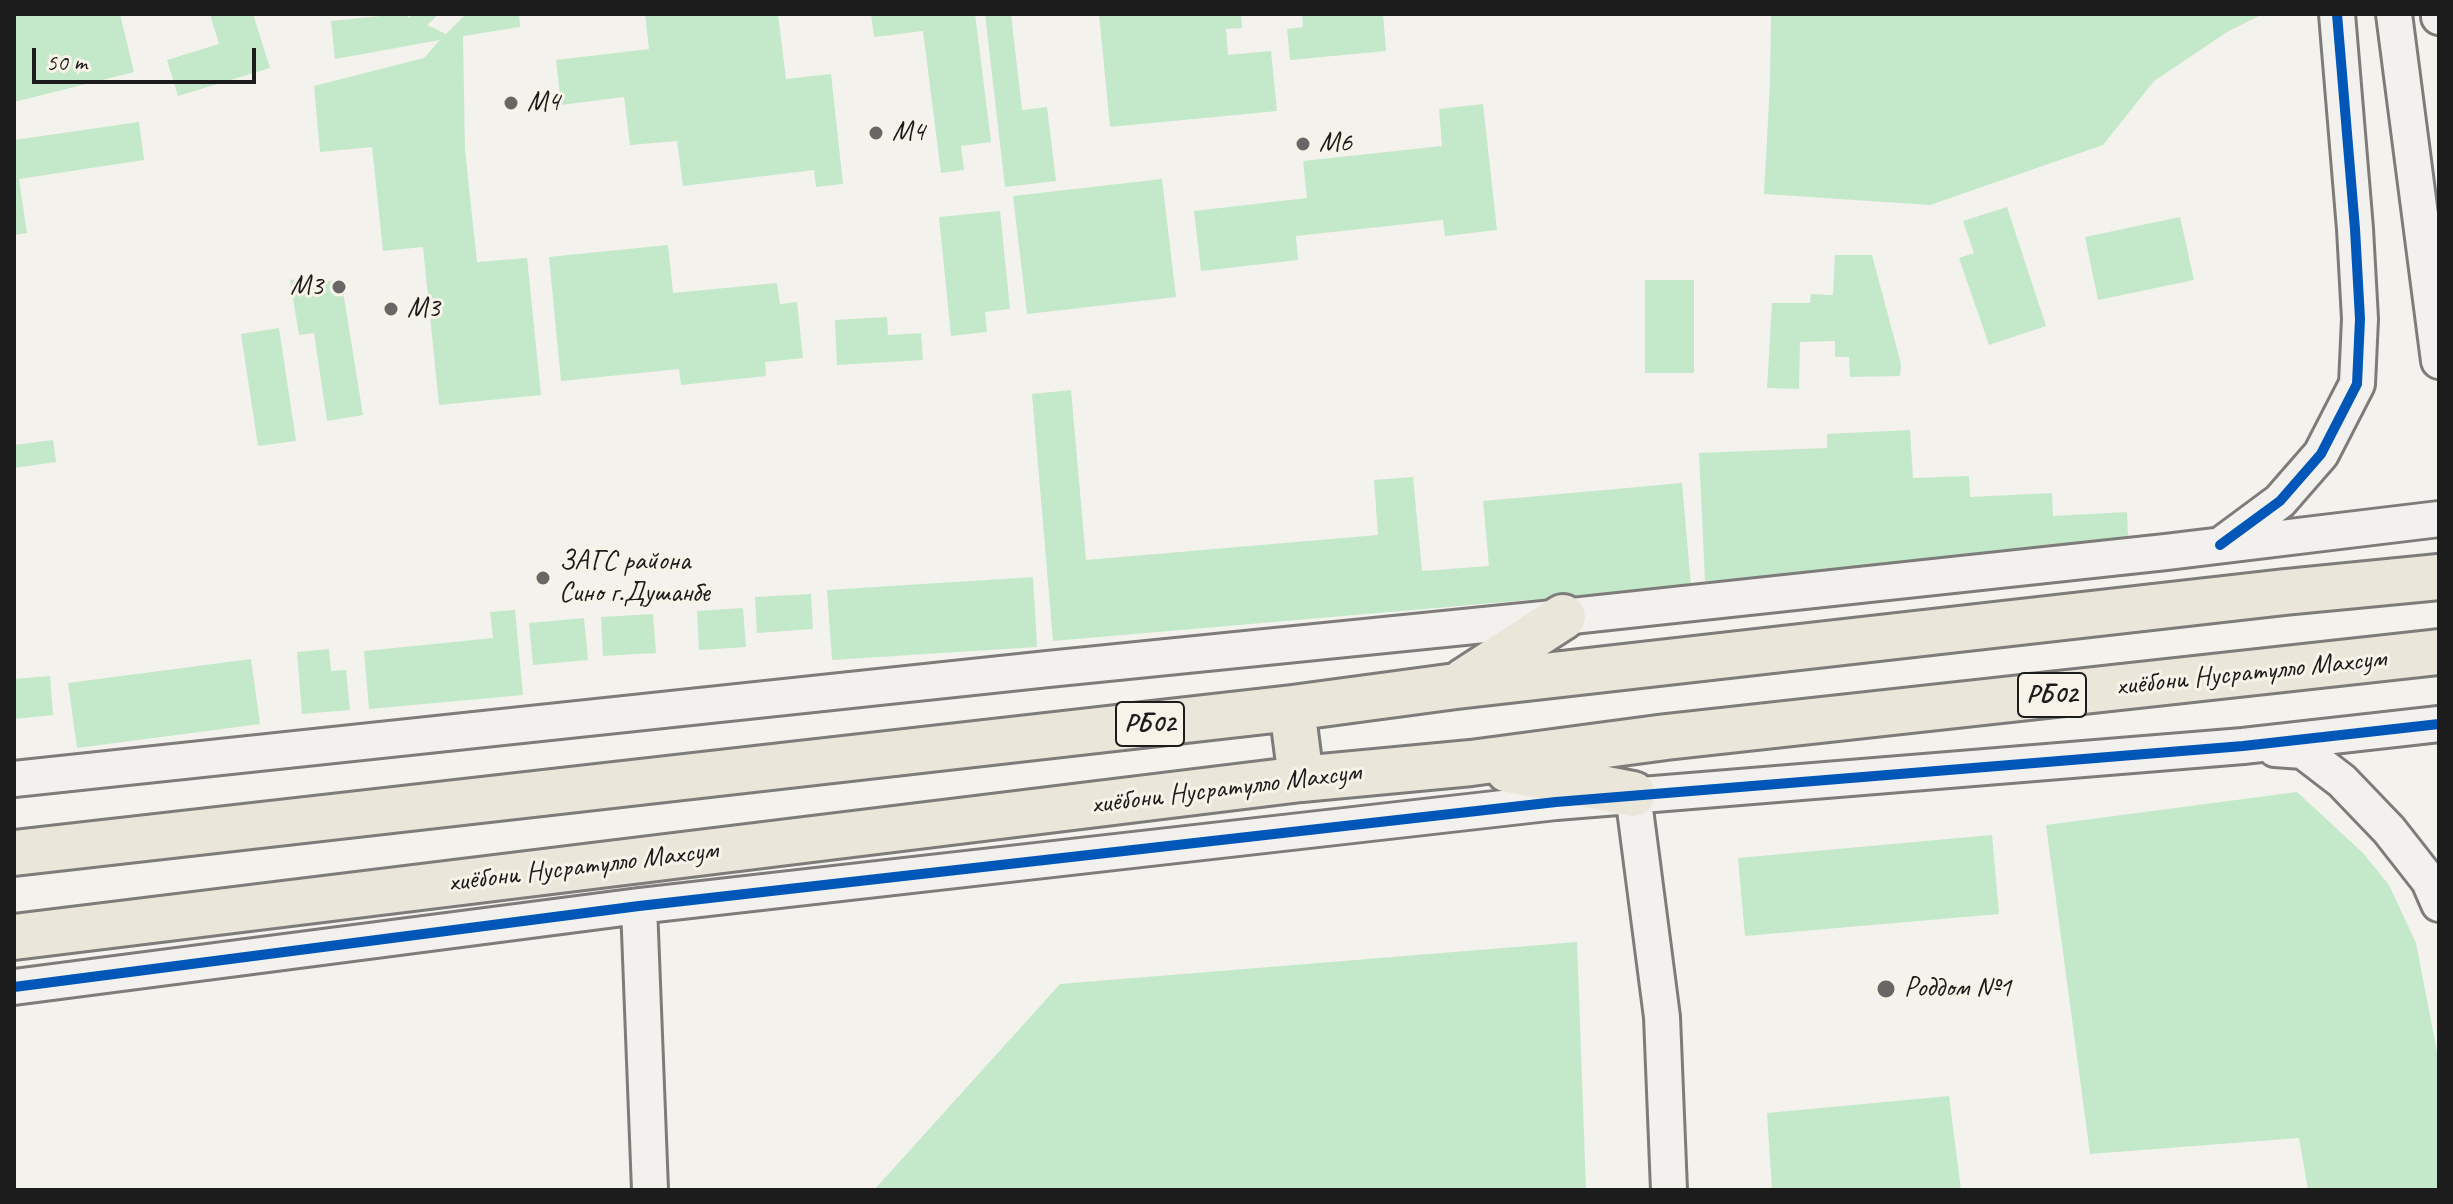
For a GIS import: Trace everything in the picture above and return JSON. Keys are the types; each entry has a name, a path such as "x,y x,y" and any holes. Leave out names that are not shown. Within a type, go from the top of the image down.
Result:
{"highway":[{"name":"РБ02","path":"14,853 1292,708 1456,686 2439,577"},
{"path":"1456,686 1563,617"},
{"name":"хиёбони Нусратулло Махсум","path":"14,937 1301,779 1471,763 1666,737 2439,652"},
{"path":"1292,708 1301,779"},
{"path":"1471,763 1633,794"}],"street":[{"path":"2220,545 2280,501 2321,454 2357,384 2360,319 2356,244 2337,14"},
{"path":"2394,14 2439,361"},
{"path":"14,779 1563,617 2439,519"},
{"path":"14,987 639,906 1633,794 2243,746 2439,724"},
{"path":"2243,746 2303,751 2342,781 2389,830 2429,881 2439,904"},
{"path":"1633,794 1662,1017 1669,1190"},
{"path":"639,906 650,1190"}],"green space":[{"path":"14,14 120,14 134,72 14,102"},
{"path":"210,14 253,14 270,68 178,96 167,60 219,44"},
{"path":"401,14 411,18 409,14 439,14 427,25 446,34 466,14 519,14 520,27 463,36 465,150 477,262 527,258 541,395 439,405 423,247 383,251 372,147 320,152 314,86 424,58 440,40 335,59 331,21"},
{"path":"645,14 778,14 786,79 831,74 843,184 816,187 814,170 683,186 677,141 630,145 624,97 561,105 556,60 649,49"},
{"path":"871,14 975,14 991,142 961,146 964,170 941,173 923,31 874,37"},
{"path":"985,14 1011,14 1022,110 1047,107 1056,181 1005,187"},
{"path":"1099,14 1241,14 1242,28 1226,29 1228,55 1271,51 1277,111 1110,127"},
{"path":"1302,14 1383,14 1386,51 1290,60 1287,29 1303,27"},
{"path":"1771,14 2263,14 2227,32 2154,81 2103,145 1930,205 1764,194"},
{"path":"1483,104 1497,230 1445,236 1443,220 1296,236 1298,260 1201,271 1194,211 1307,198 1303,161 1442,146 1439,109"},
{"path":"139,122 144,160 19,179 27,233 14,235 14,140"},
{"path":"1162,179 1176,297 1027,314 1013,196"},
{"path":"2007,207 2046,326 1989,345 1959,258 1974,253 1963,221"},
{"path":"1000,211 1010,309 985,312 987,332 951,336 939,217"},
{"path":"2180,217 2194,280 2098,300 2085,237"},
{"path":"668,245 673,293 777,283 780,304 797,302 803,358 765,362 766,376 681,385 679,369 561,381 549,257"},
{"path":"1835,255 1872,255 1901,364 1900,376 1850,377 1849,357 1835,357 1835,341 1800,342 1799,389 1767,388 1772,303 1810,303 1811,294 1833,295"},
{"path":"300,279 301,285 341,279 363,415 327,421 314,333 299,335 290,280"},
{"path":"1645,280 1694,280 1694,373 1645,373"},
{"path":"887,317 888,335 921,333 923,360 837,365 835,320"},
{"path":"279,328 296,441 258,446 241,334"},
{"path":"1071,390 1086,560 1378,535 1374,480 1413,477 1422,571 1489,566 1483,501 1682,483 1691,586 1053,641 1032,394"},
{"path":"1910,430 1913,478 1969,476 1970,497 2052,493 2053,516 2127,512 2129,562 1705,581 1699,453 1827,448 1827,434"},
{"path":"53,440 56,462 14,468 14,445"},
{"path":"1033,577 1037,647 832,660 827,590"},
{"path":"811,594 813,629 757,633 755,597"},
{"path":"743,608 746,647 699,650 697,611"},
{"path":"515,610 523,695 369,709 364,651 493,638 490,612"},
{"path":"653,614 656,653 603,656 601,617"},
{"path":"584,618 588,660 533,665 529,623"},
{"path":"329,649 331,671 346,670 350,710 302,714 297,652"},
{"path":"251,659 260,724 77,748 68,683"},
{"path":"50,676 53,715 14,719 14,679"},
{"path":"2297,792 2363,853 2389,885 2416,943 2439,1062 2439,1190 2308,1190 2299,1138 2090,1154 2046,825"},
{"path":"1992,835 1999,914 1745,936 1738,858"},
{"path":"1577,942 1586,1190 874,1190 1060,984"},
{"path":"1949,1096 1961,1190 1772,1190 1767,1113"}],"cycle path":[{"path":"2220,545 2280,501 2321,454 2357,384 2360,319 2337,14"},
{"path":"14,987 639,906 1556,802 2243,746 2439,724"}],"place":[{"name":"M4","path":"511,103"},
{"name":"М4","path":"876,133"},
{"name":"М6","path":"1303,144"},
{"name":"М3","path":"339,287"},
{"name":"M3","path":"391,309"},
{"name":"ЗАГС района Сино г.Душанбе","path":"543,578"},
{"name":"Роддом №1","path":"1886,989"}]}
